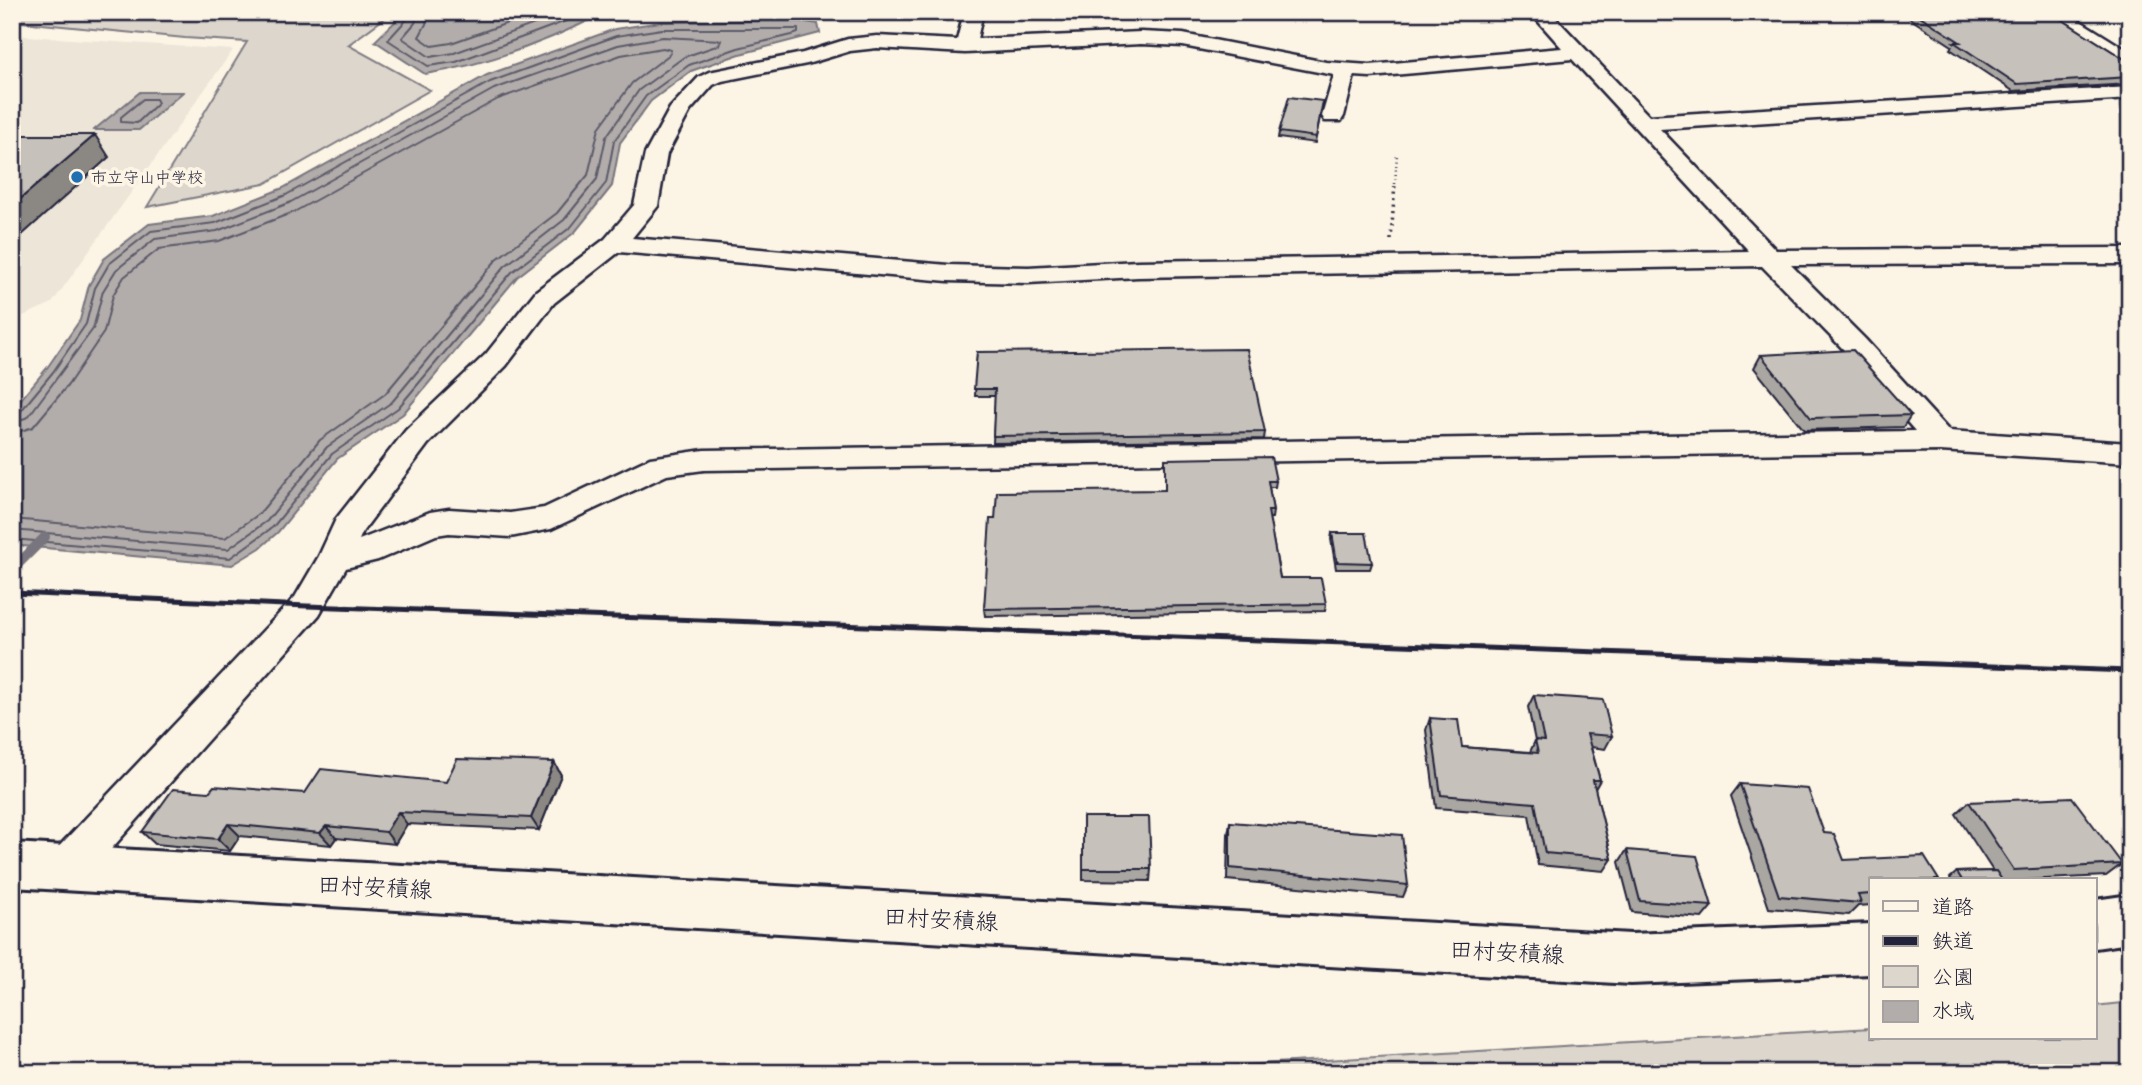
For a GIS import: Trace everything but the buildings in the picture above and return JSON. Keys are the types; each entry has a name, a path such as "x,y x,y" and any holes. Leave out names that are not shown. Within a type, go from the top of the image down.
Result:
{"main road":[{"name":"田村安積線","path":"12,865 1631,959 1869,949"},
{"path":"2096,924 2130,919"}],"street":[{"path":"965,47 974,12"},
{"path":"1539,12 1575,53 1646,123 1771,260 1855,345 1940,441"},
{"path":"2052,12 2130,61"},
{"path":"66,869 307,606 335,558 348,527 417,437 496,360 545,297 614,244 646,206 656,154 681,108 706,81 737,70 773,66 865,43 965,47 1141,38 1183,40 1345,70 1420,68 1575,53"},
{"path":"1333,116 1345,70"},
{"path":"1646,123 2130,93"},
{"path":"614,244 948,272 1028,275 1138,269 2026,254 2130,256"},
{"path":"335,558 366,551 430,524 449,521 510,525 551,518 661,465 704,460 1940,441 2130,453"}],"path":[{"path":"1389,265 1397,154"}],"shaded area":[{"name":"市立守山中学校","path":"12,35 233,50 52,303 12,321"}],"green space":[{"path":"393,12 348,45 430,90 264,184 147,207 247,42 12,21 12,13"},
{"path":"2130,1002 2130,1073 1104,1073 1869,1028 1869,1040 2096,1040 2096,1006"}],"water":[{"path":"405,12 606,12 518,50 425,74 375,41"},
{"path":"794,20 818,24 820,33 740,54 691,71 651,101 620,143 612,186 575,232 517,277 403,414 337,459 278,532 260,548 232,565 12,545 12,410 47,368 80,320 89,285 104,259 149,224 213,216 283,188 487,75 615,29 661,22"},
{"path":"140,92 183,92 139,130 94,130"}],"waterway":[{"path":"12,570 45,537"}],"railway":[{"path":"12,593 307,606 2130,671"}],"place":[{"name":"市立守山中学校","path":"77,177"}]}
